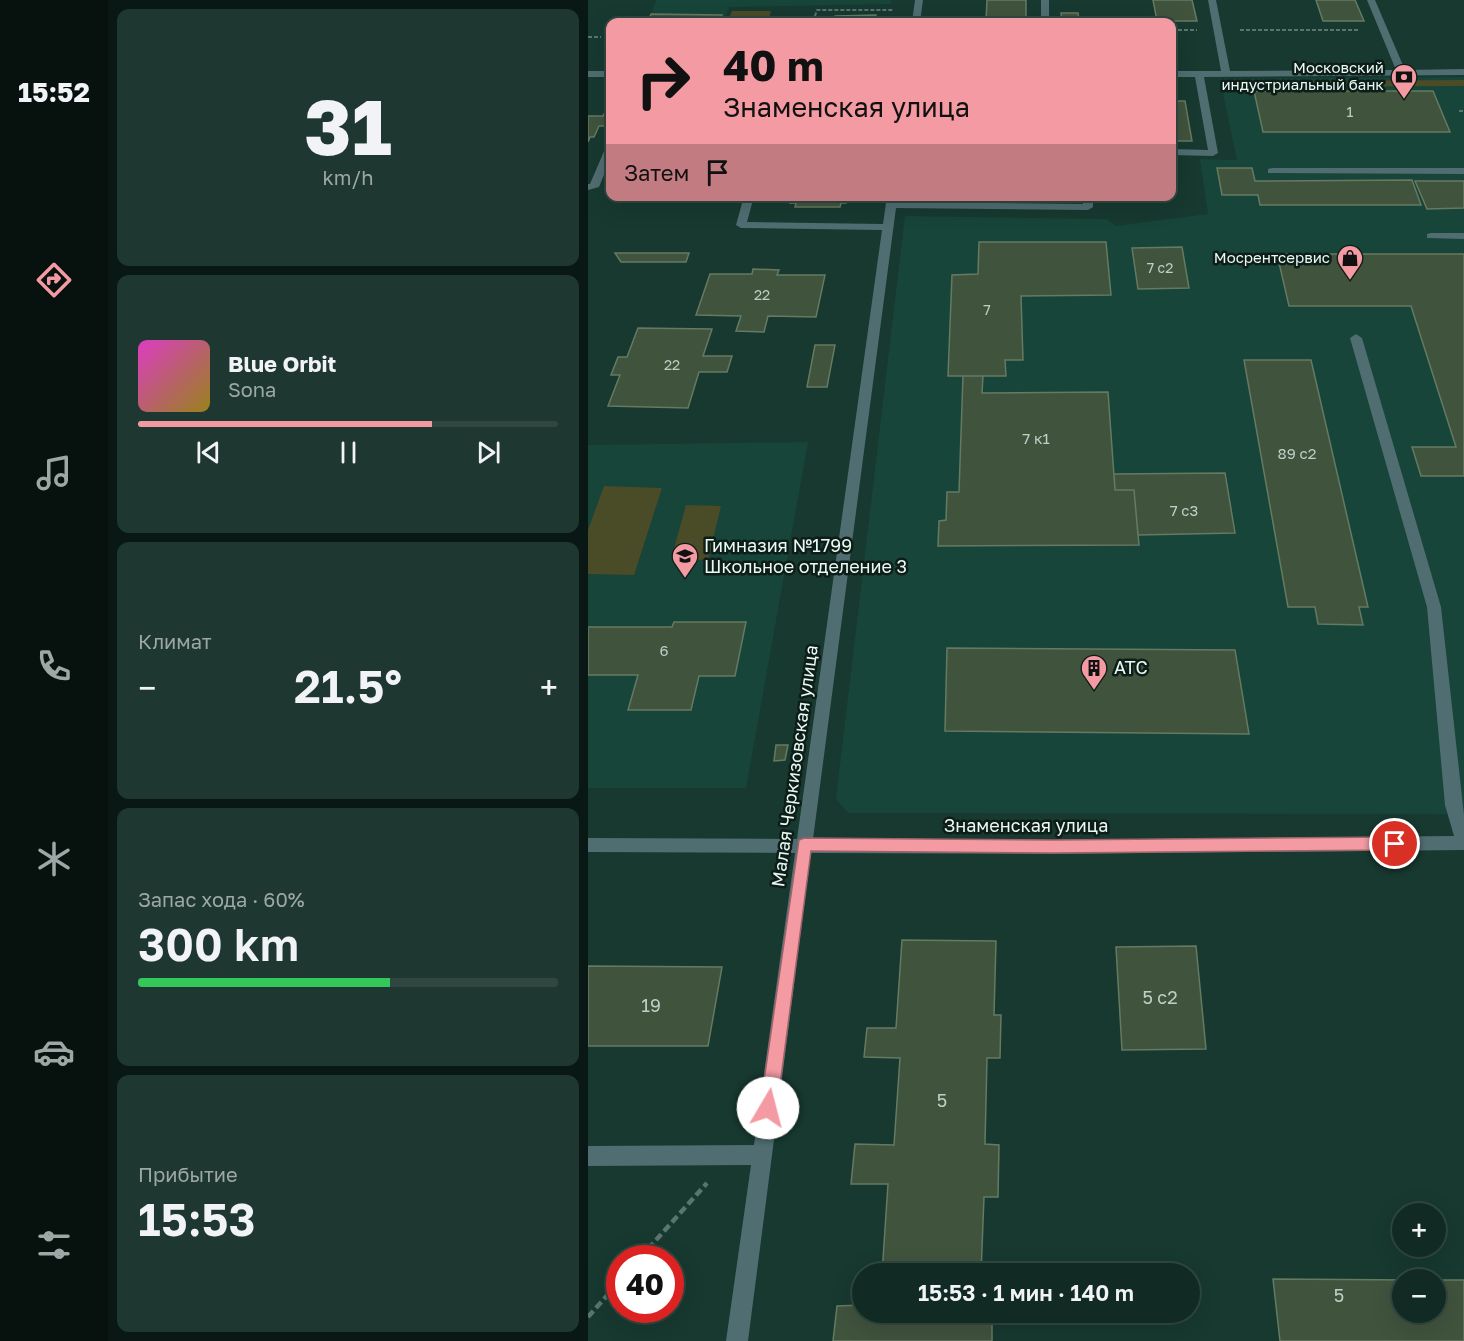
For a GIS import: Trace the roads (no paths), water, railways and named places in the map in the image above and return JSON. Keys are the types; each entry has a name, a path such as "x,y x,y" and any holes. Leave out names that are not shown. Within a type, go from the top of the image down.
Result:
{"street":[{"path":"917,18 919,0"},
{"path":"1045,0 1045,18"},
{"path":"1212,0 1227,73"},
{"path":"1371,0 1401,72"},
{"path":"1176,74 1464,72"},
{"path":"588,74 606,74"},
{"path":"1176,152 1213,153 1199,74"},
{"path":"588,187 594,187 606,158"},
{"path":"1272,171 1464,171"},
{"path":"748,201 741,225 888,227"},
{"path":"891,201 1088,207 1088,201"},
{"name":"Малая Черкизовская улица","path":"737,1341 891,201"},
{"path":"1431,236 1464,236"},
{"path":"1356,338 1434,607 1453,805 1464,843"},
{"name":"Знаменская улица","path":"588,845 804,844 1054,847 1464,843"},
{"path":"588,1156 762,1155"}],"place":[{"name":"Московский индустриальный банк","path":"1404,100"},
{"name":"Мосрентсервис","path":"1350,281"},
{"name":"Гимназия №1799 Школьное отделение 3","path":"685,579"},
{"name":"АТС","path":"1094,691"}]}
